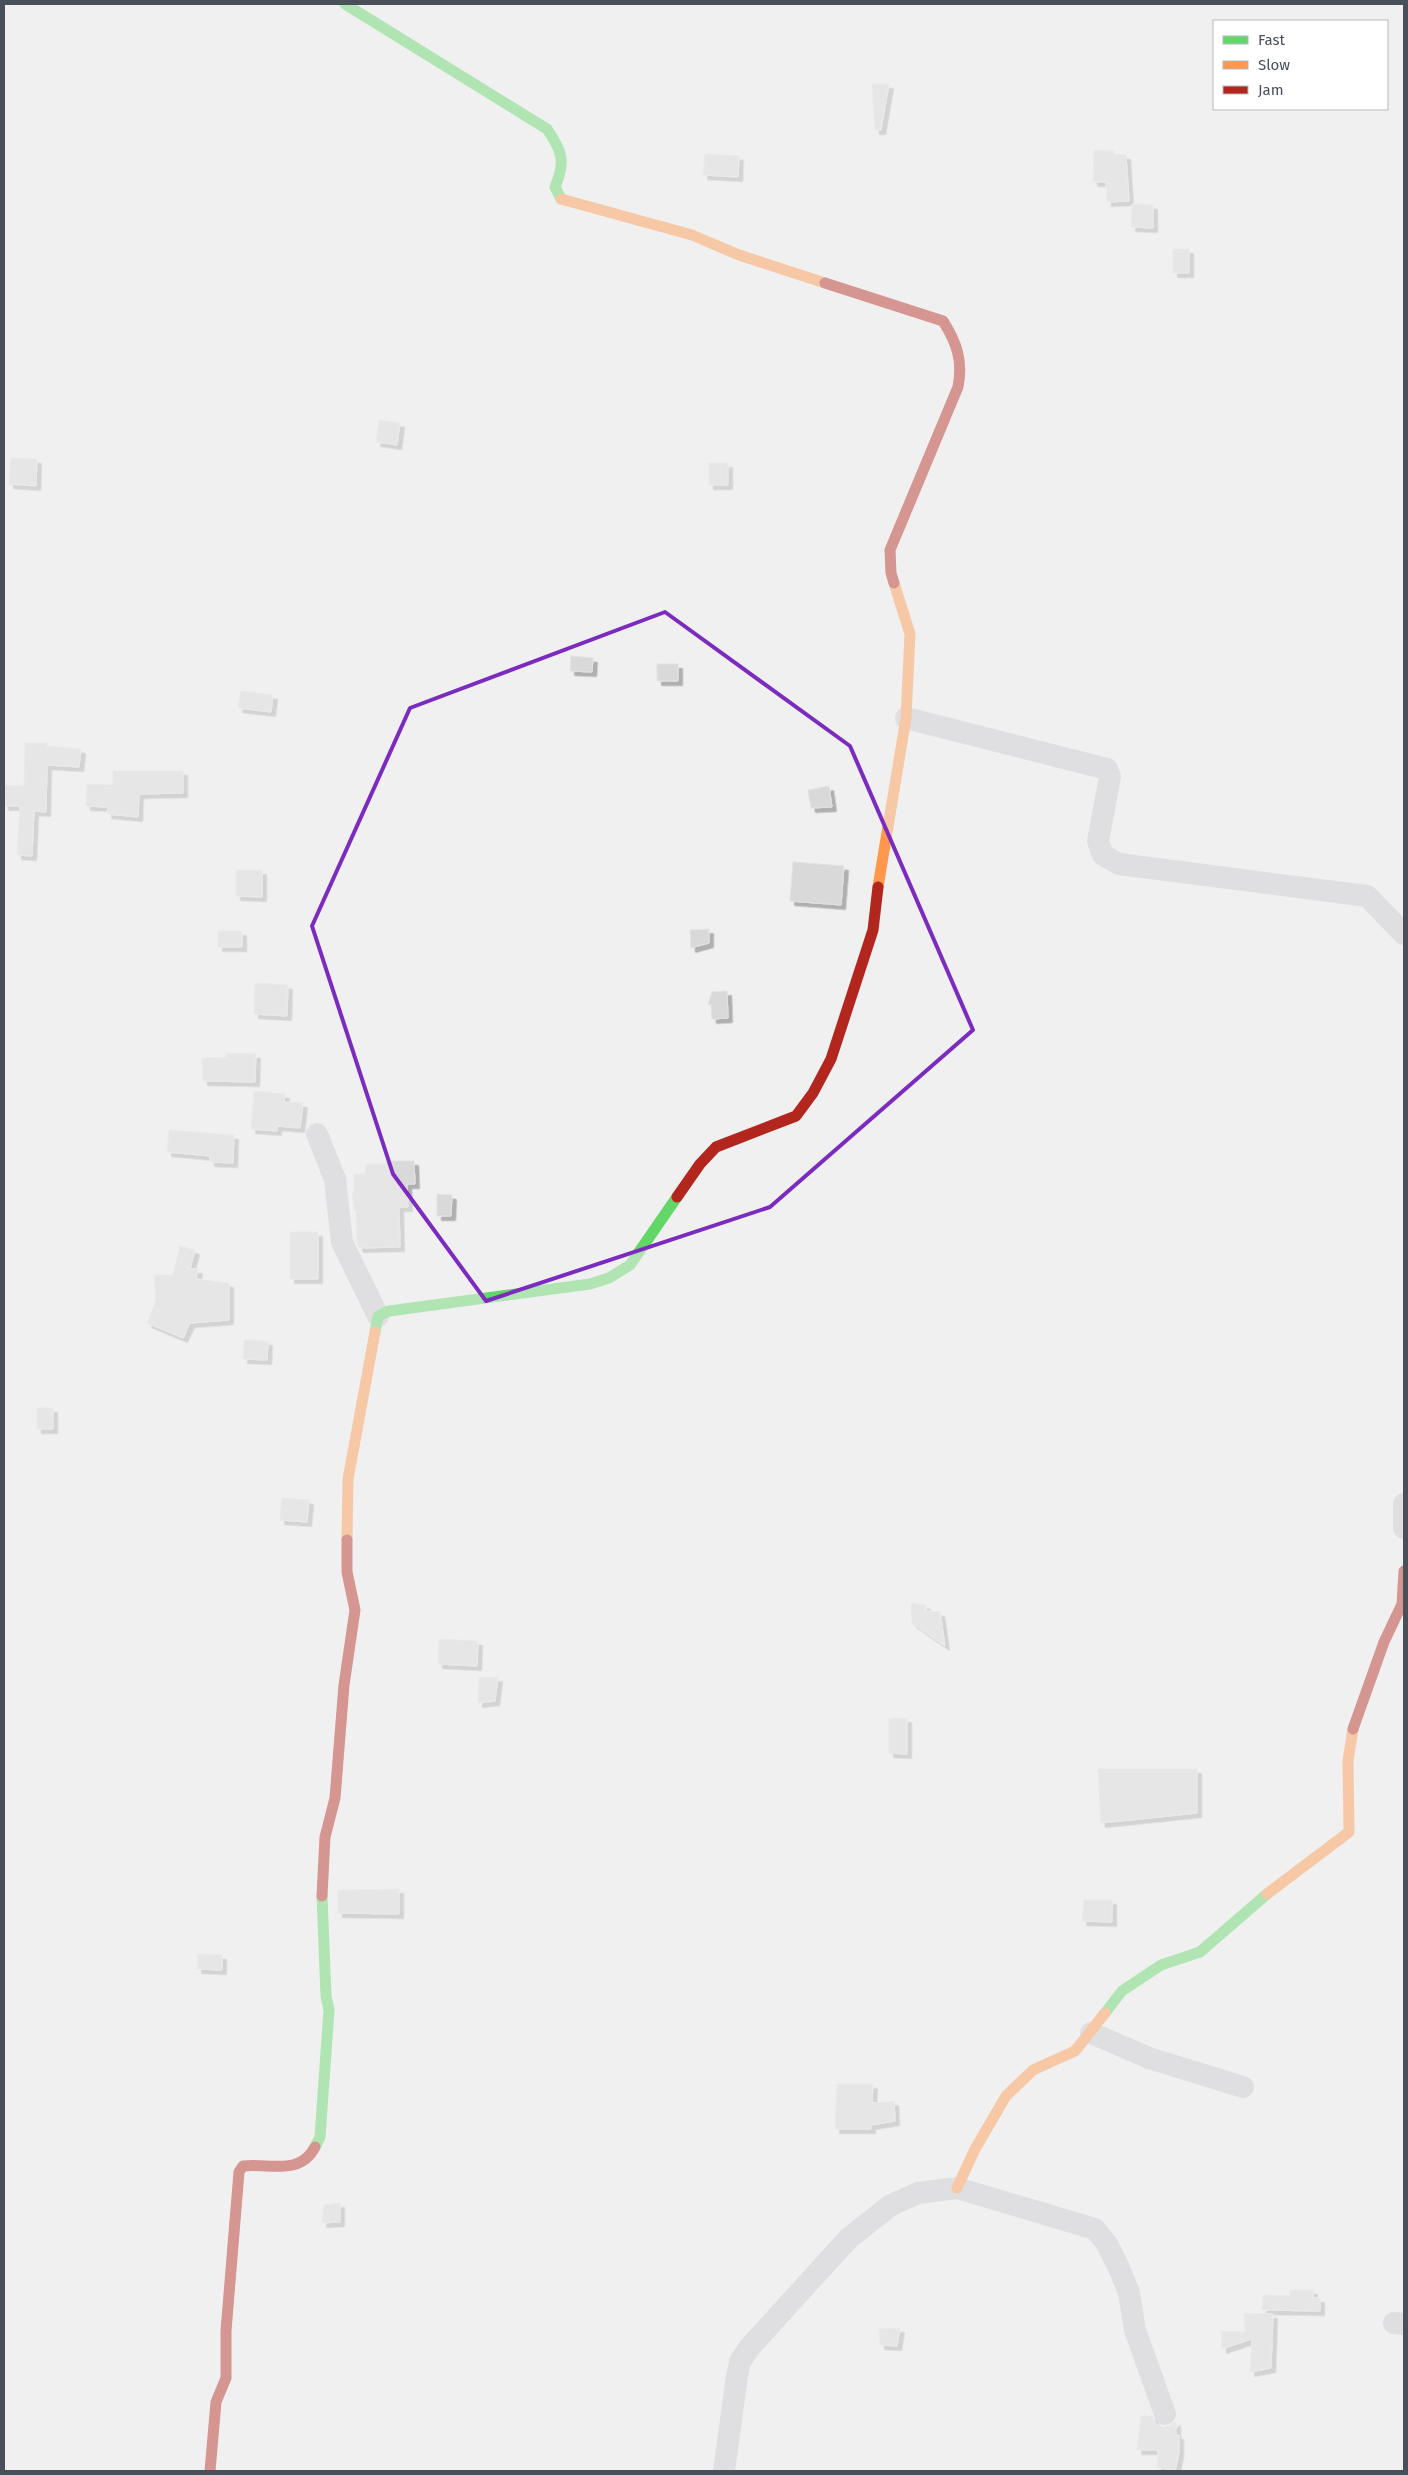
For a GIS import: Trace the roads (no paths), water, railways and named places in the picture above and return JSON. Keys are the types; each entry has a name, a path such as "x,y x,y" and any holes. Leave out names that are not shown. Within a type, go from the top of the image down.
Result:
{"street":[{"path":"345,4 547,129 557,143 564,161 556,187 562,200 692,235 739,256 943,322 955,339 963,368 958,387 890,550 891,573 910,634 906,718 880,865 873,930 832,1059 813,1093 796,1116 716,1147 700,1164 630,1265 610,1278 590,1284 389,1311 378,1316"},
{"path":"906,718 1107,768 1110,777 1098,841 1103,855 1119,864 1367,896 1404,934"},
{"path":"210,2471 216,2402 226,2378 226,2331 239,2172 242,2166 254,2164 303,2163 311,2156 320,2137 329,2010 322,1901 324,1851 325,1837 335,1798 344,1685 355,1610 347,1572 348,1479 378,1316 342,1242 335,1179 317,1134"},
{"path":"1404,1504 1404,1528"},
{"path":"957,2188 975,2149 1006,2096 1033,2070 1075,2051 1122,1991 1160,1965 1200,1952 1290,1875 1332,1847 1349,1832 1348,1761 1350,1736 1384,1642 1402,1604 1404,1571"},
{"path":"1091,2033 1149,2058 1243,2087"},
{"path":"724,2471 737,2376 740,2362 748,2348 849,2238 891,2205 918,2193 957,2188 1095,2229 1107,2244 1129,2293 1135,2330 1165,2414"}]}
